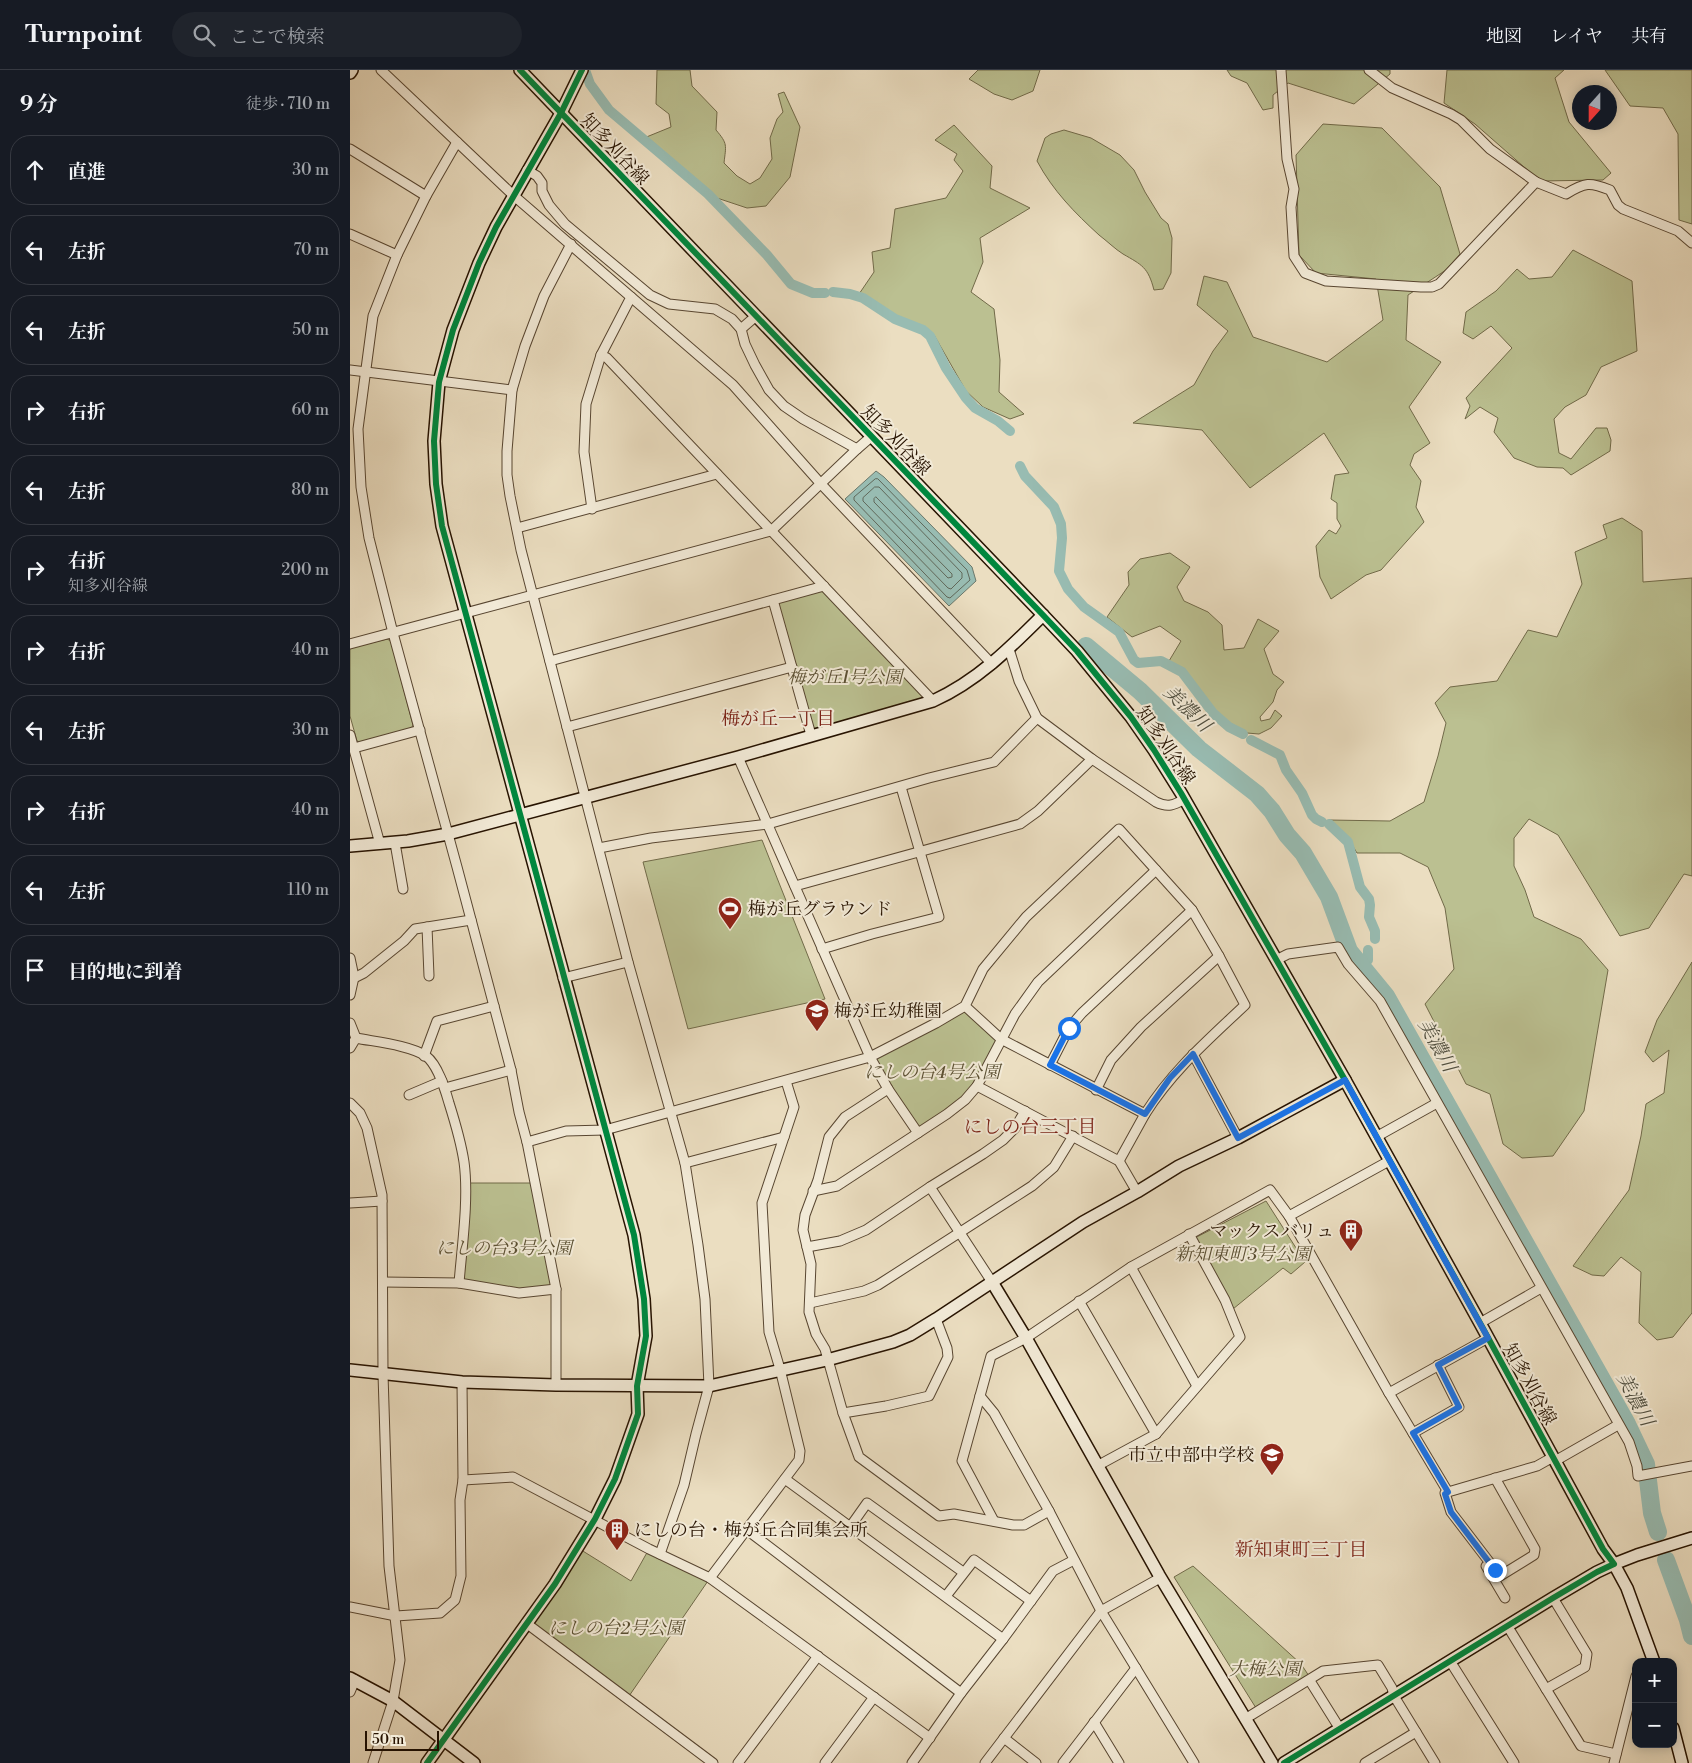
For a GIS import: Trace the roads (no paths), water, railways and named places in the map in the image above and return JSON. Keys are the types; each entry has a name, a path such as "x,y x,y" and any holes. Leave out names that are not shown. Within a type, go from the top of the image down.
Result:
{"street":[{"path":"381,70 513,195 733,385 821,484 992,664"},
{"name":"知多刈谷線","path":"520,70 1077,651 1154,750 1185,799 1345,1080 1603,1549 1614,1564 1627,1588 1651,1658"},
{"path":"427,1763 555,1584 595,1520 615,1479 638,1414 637,1386 646,1336 644,1299 634,1235 442,526 436,484 434,442 439,382 454,330 479,264 496,226 561,113 582,70"},
{"path":"1281,70 1287,159 1294,189 1290,208 1294,256 1305,273 1313,277 1326,280 1432,287 1439,284 1536,182"},
{"path":"1369,70 1392,88 1461,120 1490,148 1536,182 1566,194 1579,186 1590,184 1604,188 1612,192 1618,205 1623,209 1678,230 1692,243"},
{"path":"457,142 426,196 398,255 373,316 358,429 361,487 369,538 393,633 511,1070 527,1142 556,1289 556,1385"},
{"path":"350,149 426,196"},
{"path":"527,170 537,176 542,184 542,191 549,206 565,224 650,295 669,304 715,309 732,319 740,329 745,344 769,390 784,406 803,420 857,449"},
{"path":"350,234 398,255"},
{"path":"571,244 544,296 525,346 512,390 507,475 516,528 567,727 628,962 685,1163 705,1299 709,1386 684,1485 660,1554"},
{"path":"592,509 584,452 586,404 602,356 631,297"},
{"path":"740,329 756,316"},
{"path":"602,356 607,358 933,701"},
{"path":"350,370 512,390"},
{"path":"350,644 771,531 872,436"},
{"path":"516,528 717,474"},
{"path":"550,661 824,586"},
{"path":"773,600 811,735"},
{"path":"350,846 380,844 448,834 738,757 933,701 961,687 992,664 1043,615"},
{"path":"1008,649 1019,681 1037,718 1092,759 1163,806 1172,806 1185,799"},
{"path":"567,727 792,667"},
{"path":"599,848 651,838 768,824 994,762 1037,718"},
{"path":"354,748 420,730"},
{"path":"350,735 380,844"},
{"path":"738,757 870,1057 888,1089 918,1132"},
{"path":"795,886 1020,824 1038,811 1092,759"},
{"path":"822,949 939,917 901,787"},
{"path":"527,1142 566,1131 605,1130 870,1057 936,1023 965,1006 983,970 1026,918 1119,829 1192,910 1245,1006 1170,1078 1145,1114 1119,1161"},
{"path":"395,842 403,888"},
{"path":"813,1192 837,1186 947,1114 964,1100 977,1086 1015,1014 1038,982 1156,870"},
{"path":"1050,1065 1069,1028 1082,1013 1192,910"},
{"path":"352,979 364,973 416,929 471,920"},
{"path":"427,927 429,976"},
{"path":"1276,960 1288,954 1338,948 1348,964 1380,1001 1633,1452 1638,1476 1692,1466"},
{"path":"1096,1090 1111,1060 1141,1026 1219,956"},
{"path":"350,958 352,979 350,995"},
{"path":"563,978 628,962"},
{"path":"424,1056 437,1021 494,1006"},
{"path":"965,1006 1001,1039 1145,1114"},
{"path":"350,1023 356,1038"},
{"path":"356,1038 409,1049 424,1056 437,1070 444,1084 459,1136 466,1183 460,1283"},
{"path":"350,1048 356,1038"},
{"path":"1193,1054 1238,1138"},
{"path":"409,1095 444,1084 511,1070"},
{"path":"350,1370 462,1382 709,1386 827,1360 893,1342 910,1335 936,1319 1084,1222 1179,1166 1238,1138 1345,1080"},
{"path":"710,1578 799,1460 800,1451 769,1332 762,1203 794,1108 786,1081"},
{"path":"977,1086 1119,1161 1137,1192"},
{"path":"888,1089 845,1117 829,1137 818,1180 805,1215 803,1230 811,1264 809,1312 825,1349 843,1413 859,1457 939,1516 954,1514 1013,1525 1024,1525 1049,1511"},
{"path":"350,1103 360,1113 367,1128 380,1182 382,1200 384,1282 383,1374 389,1566 400,1660 393,1701 373,1763"},
{"path":"1376,1137 1437,1103"},
{"path":"807,1247 840,1241 856,1235 1003,1140 1015,1128 1025,1111"},
{"path":"810,1303 864,1291 878,1285 961,1234 1032,1186 1054,1167 1073,1136"},
{"path":"685,1163 784,1137"},
{"path":"1289,1216 1390,1161"},
{"path":"930,1187 1026,1338 1160,1578 1272,1763"},
{"path":"994,1521 962,1461 991,1356 1026,1338 1131,1268 1270,1190 1289,1216 1389,1393 1448,1492"},
{"path":"350,1203 382,1200"},
{"path":"1097,1466 1156,1434 1240,1338 1225,1300 1189,1234"},
{"path":"1131,1268 1197,1386"},
{"path":"384,1282 460,1283 519,1293 556,1289"},
{"path":"1480,1323 1542,1288"},
{"path":"1079,1301 1156,1434"},
{"path":"843,1413 929,1396 948,1357 948,1348 936,1319"},
{"path":"1389,1393 1488,1338"},
{"path":"1413,1433 1459,1407 1438,1365"},
{"path":"350,1607 396,1616 440,1613 455,1600 461,1576 460,1500 463,1480 462,1382"},
{"path":"980,1396 994,1413 1049,1511 1101,1611 1194,1763"},
{"path":"1494,1478 1535,1549 1534,1555 1500,1576 1451,1512 1445,1494 1448,1492 1494,1478 1536,1466 1554,1459 1618,1425"},
{"path":"463,1480 513,1477 710,1578 930,1738"},
{"path":"785,1479 1003,1639"},
{"path":"850,1526 867,1503 963,1572"},
{"path":"747,1530 961,1693"},
{"path":"1284,1763 1597,1572 1637,1555 1692,1538"},
{"path":"946,1596 974,1560 1031,1601"},
{"path":"912,1763 961,1693 1053,1571 1074,1560"},
{"path":"1488,1562 1486,1565 1506,1598"},
{"path":"985,1763 1101,1611 1160,1578"},
{"path":"1546,1689 1585,1668 1587,1654 1554,1598"},
{"path":"526,1623 713,1763"},
{"path":"1508,1627 1581,1746 1615,1759 1632,1692"},
{"path":"738,1763 818,1656"},
{"path":"1450,1661 1514,1763"},
{"path":"1245,1719 1310,1681 1323,1671 1378,1665 1392,1688 1394,1696 1435,1763"},
{"path":"1063,1763 1136,1668"},
{"path":"350,1692 352,1679 393,1701 474,1763"},
{"path":"1310,1681 1340,1729"},
{"path":"825,1763 874,1697"},
{"path":"1094,1722 1119,1763"},
{"path":"1365,1763 1416,1732"},
{"path":"1004,1738 1036,1763"},
{"path":"1677,1744 1682,1763"}],"water":[{"path":"876,471 972,567 976,581 949,606 845,499"}],"waterway":[{"path":"585,70 590,84 609,110 708,194 767,255 791,284 813,293 825,293"},
{"path":"833,292 863,298 895,319 923,330 930,336 946,368 966,398 975,408 998,421 1010,431"},
{"path":"1020,466 1025,476 1054,507 1061,524 1062,538 1059,571 1068,589 1084,607 1119,632 1134,660 1138,663 1161,661 1182,672 1213,713 1229,727 1243,734"},
{"name":"美濃川","path":"1086,646 1140,691 1199,749 1257,794 1272,811 1287,835 1303,853 1329,897 1349,951 1386,996 1627,1424 1646,1464 1652,1513 1658,1532"},
{"path":"1251,740 1280,755 1286,770 1302,793 1312,815 1322,822"},
{"path":"1329,824 1348,842 1360,887 1369,899 1369,917 1375,931 1375,939"},
{"path":"1368,950 1368,960"},
{"name":"美濃川","path":"1666,1560 1692,1636"}],"place":[{"name":"梅が丘グラウンド","path":"730,930"},
{"name":"梅が丘幼稚園","path":"817,1032"},
{"name":"マックスバリュ","path":"1351,1252"},
{"name":"市立中部中学校","path":"1272,1476"},
{"name":"にしの台・梅が丘合同集会所","path":"617,1551"}],"district":[{"name":"梅が丘一丁目","path":"778,718"},
{"name":"にしの台三丁目","path":"1030,1126"},
{"name":"新知東町三丁目","path":"1301,1549"}],"park label":[{"name":"梅が丘1号公園","path":"845,677"},
{"name":"にしの台4号公園","path":"932,1072"},
{"name":"にしの台3号公園","path":"504,1248"},
{"name":"新知東町3号公園","path":"1243,1254"},
{"name":"にしの台2号公園","path":"616,1628"},
{"name":"大梅公園","path":"1265,1669"}]}
